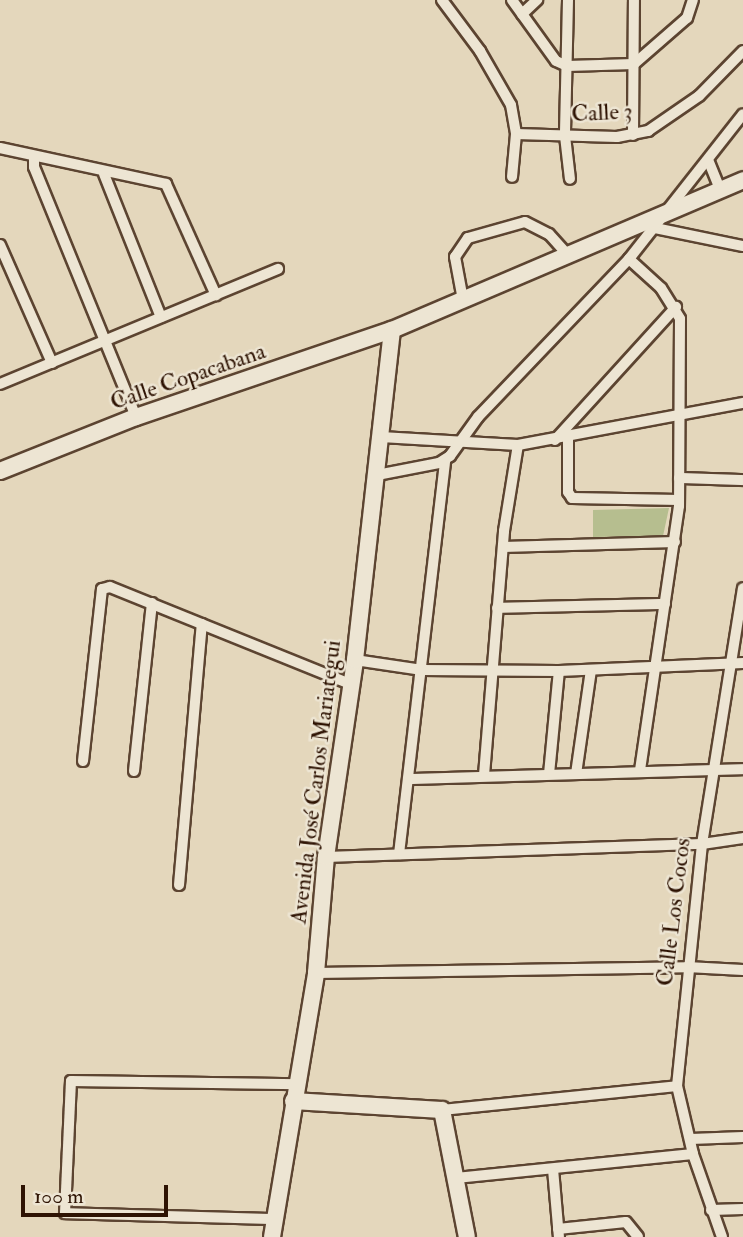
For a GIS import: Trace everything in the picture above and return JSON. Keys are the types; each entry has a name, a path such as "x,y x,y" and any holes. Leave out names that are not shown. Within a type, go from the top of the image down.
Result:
{"street":[{"path":"442,0 502,84 512,105 516,134 512,177"},
{"path":"512,0 555,61 567,66 634,64 687,18 693,0"},
{"path":"522,14 537,0"},
{"path":"568,0 565,136 570,179"},
{"path":"633,135 634,0"},
{"name":"Calle 3","path":"516,134 633,135 681,111 741,51"},
{"path":"399,855 445,460 629,259 709,162 743,114"},
{"path":"0,148 104,174 166,184 216,295"},
{"path":"34,157 34,167 136,417"},
{"path":"709,162 720,189"},
{"path":"104,174 161,317"},
{"name":"Calle Copacabana","path":"0,471 136,417 391,330 743,180"},
{"path":"463,300 455,257 468,238 517,221 525,222 549,234 569,256"},
{"path":"655,228 743,246"},
{"path":"0,245 52,363"},
{"path":"629,259 676,307 680,320 679,500 676,542 654,668 640,771"},
{"path":"0,384 278,270"},
{"path":"555,440 676,307"},
{"name":"Avenida José Carlos Mariategui","path":"272,1237 293,1101 300,1084 316,973 326,857 352,685 391,330"},
{"path":"381,437 457,444 518,445 568,438 679,413 743,403"},
{"path":"568,438 572,498 679,500"},
{"path":"484,775 503,547 518,445"},
{"path":"377,475 445,460"},
{"path":"679,478 743,480"},
{"path":"503,547 676,542"},
{"path":"83,761 99,595 110,587 352,685"},
{"name":"Calle Los Cocos","path":"722,1237 693,1153 677,1086 687,967 702,844 738,663 743,588"},
{"path":"134,771 152,603"},
{"path":"497,608 665,604"},
{"path":"179,885 202,624"},
{"path":"355,660 422,670 559,671 738,663"},
{"path":"576,774 591,670"},
{"path":"549,774 559,671"},
{"path":"409,779 743,769"},
{"path":"326,857 702,844 743,838"},
{"path":"316,973 687,967 743,970"},
{"path":"274,1219 65,1213 71,1081 300,1084"},
{"path":"293,1101 442,1110 677,1086"},
{"path":"442,1110 467,1237"},
{"path":"691,1139 743,1137"},
{"path":"456,1178 693,1153"},
{"path":"553,1169 559,1233 626,1222 638,1237"},
{"path":"711,1210 743,1209"}],"green space":[{"path":"669,508 663,536 593,537 593,510"}]}
